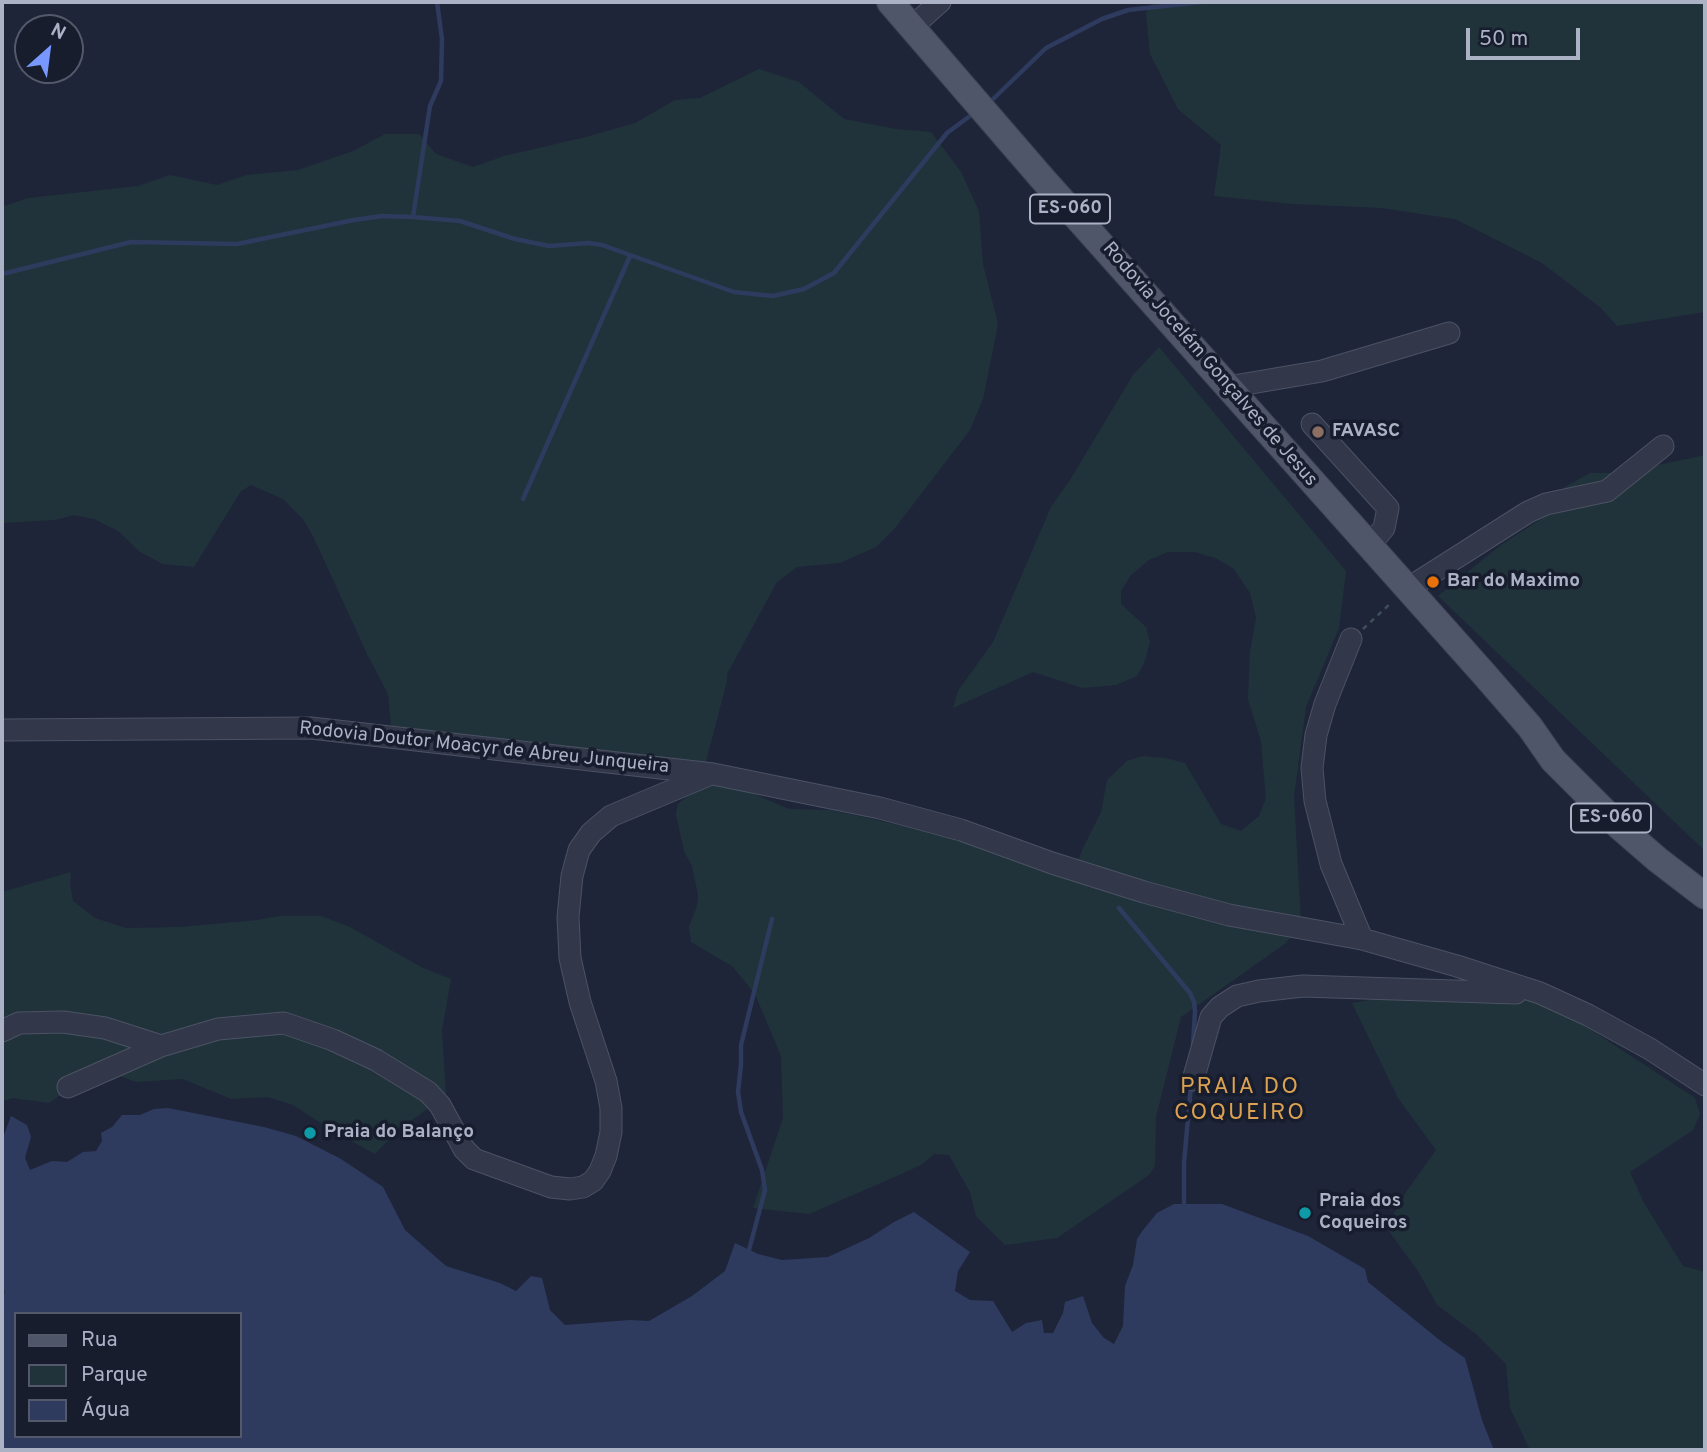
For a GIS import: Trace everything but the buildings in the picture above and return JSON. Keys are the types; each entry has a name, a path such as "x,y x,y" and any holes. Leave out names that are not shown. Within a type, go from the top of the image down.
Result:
{"main road":[{"name":"Rodovia Jocelém Gonçalves de Jesus","path":"890,2 1041,177 1530,727 1553,760 1621,828 1705,896"},
{"name":"Rodovia Jocelém Gonçalves de Jesus","path":"1530,727 1564,753 1650,833 1705,874"}],"street":[{"path":"912,27 940,2"},
{"path":"1228,387 1322,371 1450,333"},
{"path":"1312,424 1388,508 1384,528 1369,546"},
{"path":"1407,589 1528,512 1546,504 1607,491 1663,446"},
{"path":"1351,639 1325,704 1316,735 1312,768 1315,801 1331,864 1362,939"},
{"name":"Rodovia Doutor Moacyr de Abreu Junqueira","path":"2,730 311,728 713,774 894,811 961,830 1144,892 1229,915 1362,939 1457,965 1540,993 1640,1043 1705,1085"},
{"path":"68,1087 162,1046 218,1029 284,1023 333,1040 376,1060 428,1092 440,1105 464,1149 474,1159 551,1187 583,1187 593,1181 607,1156 611,1108 606,1081 580,1002 570,958 568,917 572,876 579,850 591,833 611,816 713,774"},
{"path":"1193,1080 1211,1017 1220,1007 1237,996 1303,986 1540,993"},
{"path":"2,1031 19,1023 63,1022 105,1028 162,1046"}],"path":[{"path":"1351,639 1407,589"}],"green space":[{"path":"1152,2 1705,2 1705,312 1617,326 1601,308 1542,263 1455,219 1381,208 1294,204 1214,196 1221,145 1178,109 1150,54 1146,13"},
{"path":"759,69 799,82 844,119 896,129 931,132 961,172 979,211 983,264 998,324 983,399 970,430 895,528 876,547 840,563 797,567 777,582 727,674 701,781 531,760 393,748 388,694 313,536 303,519 283,499 251,485 241,491 194,567 163,564 140,552 118,531 94,519 74,515 55,520 2,523 2,207 28,198 138,186 170,175 217,185 247,175 298,170 353,151 385,134 419,134 436,154 473,167 504,156 635,123 675,100 700,98"},
{"path":"1159,347 1346,571 1339,628 1306,707 1294,797 1301,921 1286,943 1181,1017 1156,1117 1155,1166 1149,1175 1057,1238 1005,1245 976,1216 970,1192 949,1155 934,1154 921,1165 809,1214 753,1208 783,1118 781,1056 755,994 732,966 691,942 689,927 698,895 676,814 678,804 699,787 716,783 731,784 789,809 830,810 953,839 1048,868 1070,881 1101,812 1107,780 1127,761 1142,756 1185,763 1221,824 1241,831 1259,816 1266,798 1261,741 1248,699 1250,652 1256,618 1250,593 1233,568 1215,558 1195,552 1168,552 1149,560 1131,575 1121,591 1121,604 1146,627 1150,642 1145,661 1137,676 1116,685 1082,688 1033,672 953,708 958,691 993,642 1051,507 1133,375"},
{"path":"1705,455 1705,851 1438,596 1501,545 1549,514 1565,487 1590,473 1621,473"},
{"path":"71,872 73,901 95,918 126,928 180,927 279,916 321,916 350,927 423,968 451,979 442,1030 446,1096 399,1129 375,1154 293,1105 268,1097 231,1099 183,1079 136,1082 112,1073 66,1091 49,1103 13,1098 2,1101 2,892"},
{"path":"1393,996 1541,997 1695,1098 1700,1114 1693,1130 1630,1172 1644,1203 1683,1266 1705,1272 1705,1450 1530,1450 1510,1408 1506,1364 1476,1334 1437,1305 1418,1271 1386,1227 1406,1192 1436,1150 1398,1098 1352,1003"}],"water":[{"path":"168,1108 296,1136 341,1159 383,1187 405,1230 446,1266 500,1283 516,1291 531,1276 542,1278 550,1310 565,1325 649,1321 692,1296 725,1271 735,1243 758,1254 782,1260 828,1257 869,1238 914,1212 970,1252 958,1271 955,1291 970,1300 993,1301 1012,1332 1026,1323 1042,1320 1044,1333 1053,1333 1063,1313 1065,1302 1083,1296 1092,1323 1104,1338 1114,1344 1123,1326 1125,1286 1133,1265 1137,1239 1143,1230 1157,1213 1174,1204 1222,1204 1308,1236 1365,1269 1368,1282 1465,1358 1482,1420 1494,1450 2,1450 2,1299 5,1292 2,1289 2,1140 11,1116 27,1125 31,1137 25,1158 30,1170 52,1161 67,1162 83,1152 96,1151 102,1141 101,1133 112,1127 122,1115 140,1115 154,1109"}],"waterway":[{"path":"413,217 430,106 441,81 442,39 437,2"},
{"path":"990,102 1046,48 1102,19 1128,10 1201,2"},
{"path":"2,274 131,242 237,244 382,216 460,221 515,239 549,246 588,243 602,245 734,292 773,296 804,289 834,273 947,133 974,113"},
{"path":"523,499 630,256"},
{"path":"1119,908 1190,993 1195,1011 1193,1045"},
{"path":"749,1250 765,1190 762,1170 741,1112 738,1092 741,1045 772,919"},
{"path":"1184,1203 1184,1163 1191,1085"}],"place":[{"name":"FAVASC","path":"1318,432"},
{"name":"Bar do Maximo","path":"1433,582"},
{"name":"Praia do Balanço","path":"310,1133"},
{"name":"Praia dos Coqueiros","path":"1305,1213"}],"district":[{"name":"PRAIA DO COQUEIRO","path":"1240,1101"}]}
